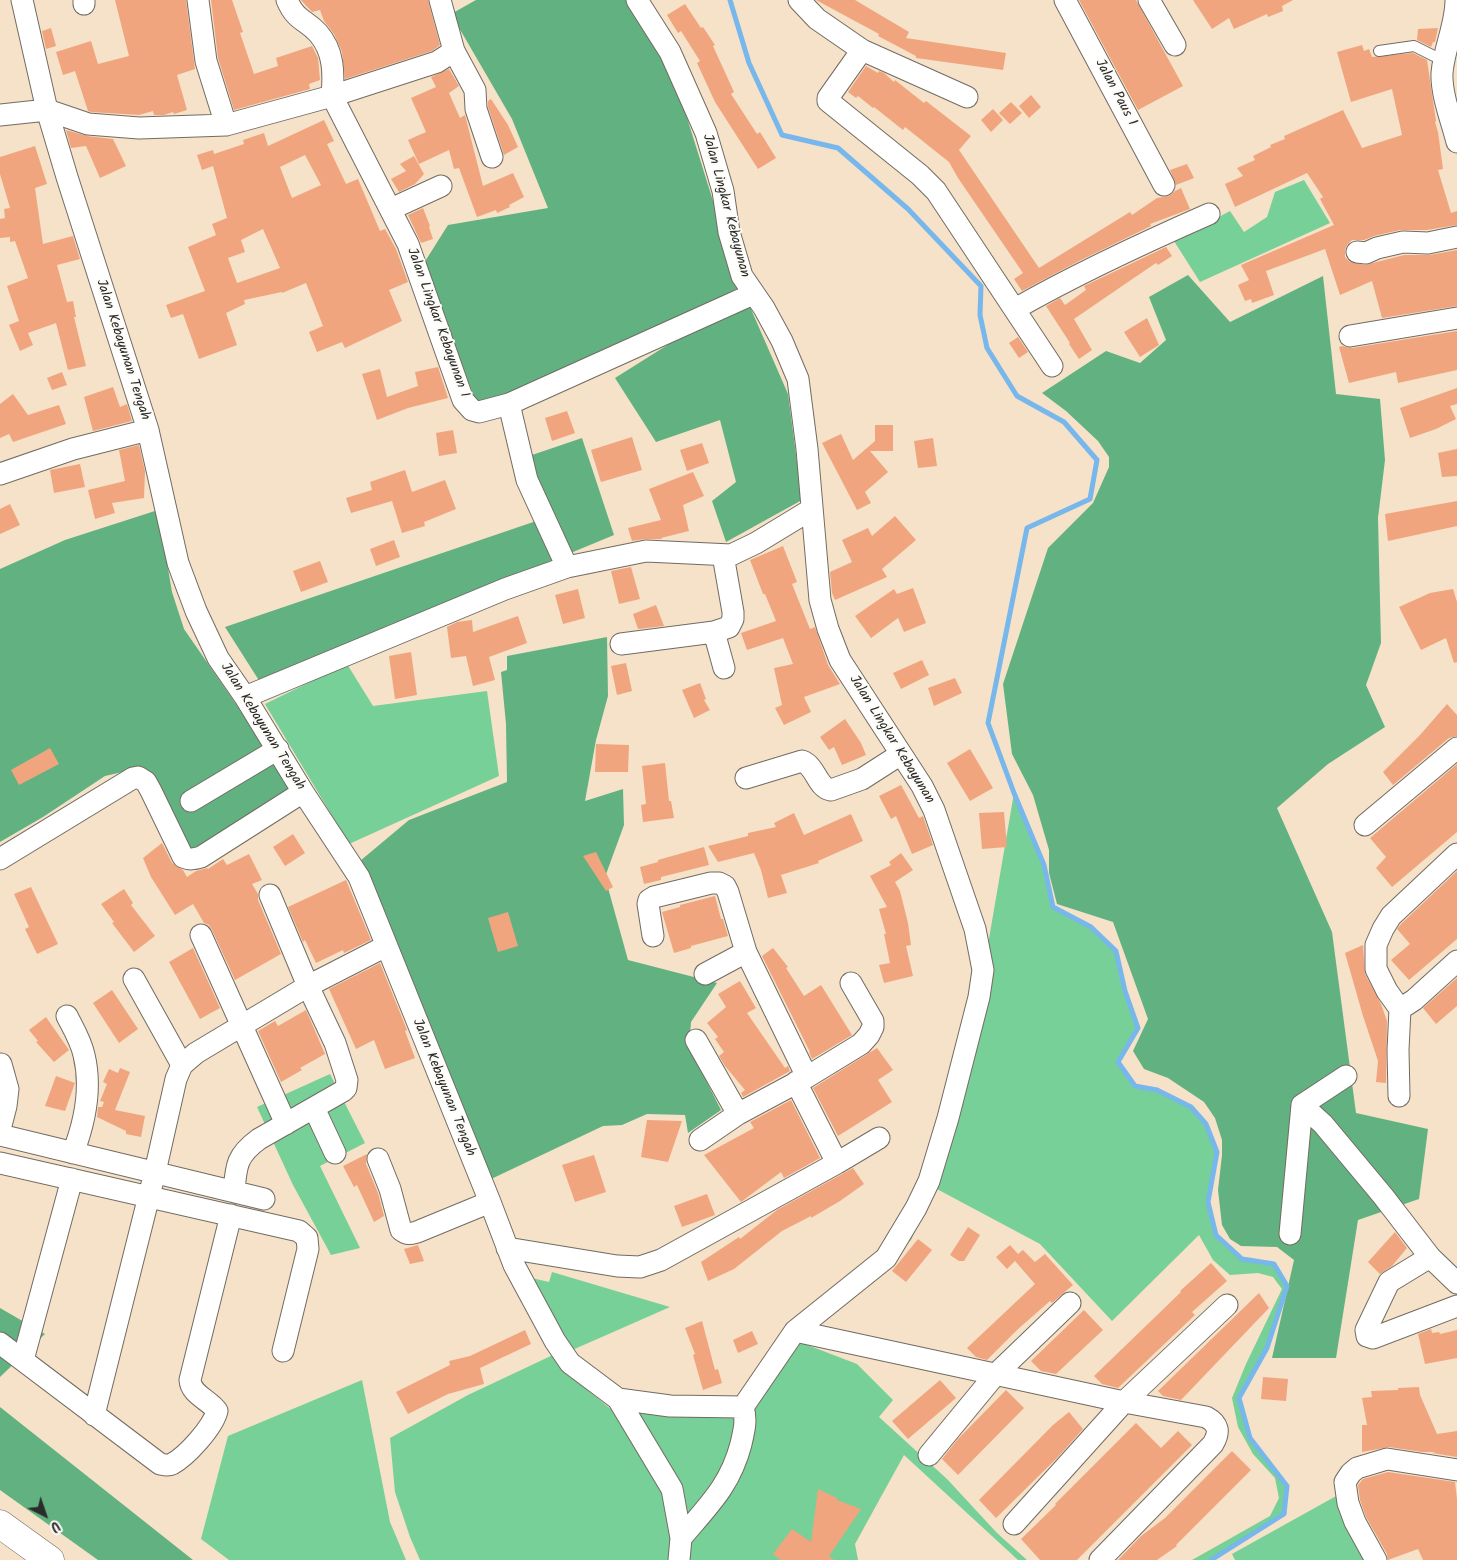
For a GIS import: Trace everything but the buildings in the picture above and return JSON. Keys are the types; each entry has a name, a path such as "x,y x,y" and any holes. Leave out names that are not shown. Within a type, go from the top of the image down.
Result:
{"highway":[{"path":"0,1524 50,1560"}],"street":[{"name":"Jalan Kebayunan Tengah","path":"22,0 47,110 148,430 178,563 196,611 218,658 245,696 303,792 358,877 490,1202 510,1260 554,1341 570,1363 618,1399 672,1489 681,1538 679,1560"},
{"path":"198,0 206,61 226,126"},
{"path":"287,0 295,15 318,33 330,51 334,72 332,96"},
{"path":"440,0 454,52 475,90 476,109 492,157"},
{"name":"Jalan Lingkar Kebayunan","path":"637,0 670,52 706,132 723,192 729,232 742,276 764,308 782,341 798,379 807,449 820,600 828,629 840,660 922,786 934,810 974,929 983,970 979,997 948,1118 929,1181 916,1208 886,1258 795,1331 743,1406"},
{"path":"799,0 817,19 862,50 967,96"},
{"name":"Jalan Paus 1","path":"1065,0 1164,185"},
{"path":"1149,0 1175,45"},
{"path":"1456,0 1444,61 1442,84 1452,105 1457,142"},
{"path":"862,50 828,98 828,101 920,174 936,191 1052,366"},
{"path":"0,115 47,110 88,124 139,128 226,126 332,96 437,62 454,52"},
{"name":"Jalan Lingkar Kebayunan I","path":"332,96 408,244 463,400 472,410 479,412 509,404 753,294"},
{"path":"391,209 441,186"},
{"path":"1015,309 1053,287 1130,248 1209,214"},
{"path":"1357,252 1366,253 1403,242 1428,243 1457,237"},
{"path":"1350,336 1457,318"},
{"path":"509,404 527,480 566,567"},
{"path":"0,474 73,449 148,430"},
{"path":"245,696 505,589 566,567 646,551 731,555 756,543 812,509"},
{"path":"621,644 714,632 729,627 733,619 722,555"},
{"path":"714,632 724,668"},
{"path":"1365,825 1457,748"},
{"path":"191,800 278,749"},
{"path":"746,778 802,761 810,766 825,788 831,790 862,779 901,754"},
{"path":"0,860 133,778 138,777 146,782 183,857 187,859 201,857 303,792"},
{"path":"1399,1096 1398,1050 1400,1009 1387,991 1376,969 1376,945 1383,929 1392,916 1457,854"},
{"path":"653,936 649,900 654,897 712,883 719,883 725,886 746,952 837,1163"},
{"path":"234,1191 236,1167 248,1147 346,1088 346,1080 334,1043 270,895"},
{"path":"201,935 286,1124"},
{"path":"94,1415 155,1172 176,1079 182,1065 196,1053 308,986 386,946"},
{"path":"705,974 746,952"},
{"path":"1400,1009 1414,1000 1457,961"},
{"path":"134,979 182,1065"},
{"path":"700,1140 738,1114 801,1080 861,1044 869,1036 873,1027 873,1021 851,983"},
{"path":"67,1016 84,1054 88,1087 82,1128 73,1153"},
{"path":"696,1040 738,1114"},
{"path":"0,1129 8,1089 1,1064"},
{"path":"1302,1105 1346,1076"},
{"path":"1290,1234 1302,1105"},
{"path":"1302,1105 1323,1124 1383,1196 1430,1258 1457,1283"},
{"path":"314,1108 334,1153"},
{"path":"0,1135 264,1199"},
{"path":"510,1260 640,1267 661,1260 879,1138"},
{"path":"378,1159 390,1189 401,1230 406,1234 417,1232 490,1202"},
{"path":"0,1163 299,1232 306,1238 308,1249 283,1351"},
{"path":"23,1360 72,1179"},
{"path":"0,1343 160,1464 166,1466 172,1464 206,1431 217,1412 214,1406 199,1396 190,1385 190,1380 231,1215"},
{"path":"1430,1258 1389,1282 1366,1330 1367,1336 1373,1338 1457,1306"},
{"path":"929,1455 995,1374 1070,1303"},
{"path":"1014,1524 1124,1402 1227,1305"},
{"path":"795,1331 1124,1402 1206,1417 1214,1422 1218,1428 1218,1435 1206,1453 1100,1560"},
{"name":"Jalan Kebayunan Tengah","path":"618,1399 670,1406 743,1406"},
{"path":"681,1538 718,1496 726,1483 738,1457 746,1425 743,1406"},
{"path":"1376,1560 1355,1522 1348,1503 1345,1482 1351,1472 1357,1468 1388,1459 1457,1470"}],"lane":[{"path":"1379,51 1414,46 1444,61"}],"green space":[{"path":"476,0 628,0 672,70 740,287 573,373 478,407 424,263 448,225 548,208 512,119 451,14"},
{"path":"1304,180 1330,223 1200,282 1174,241 1230,211 1244,232 1267,217 1275,192"},
{"path":"1188,275 1230,322 1323,276 1336,394 1380,399 1385,460 1378,518 1381,643 1366,685 1385,727 1328,764 1277,808 1332,932 1356,1113 1428,1129 1419,1199 1358,1220 1336,1358 1272,1358 1294,1260 1277,1247 1241,1246 1230,1239 1222,1225 1218,1190 1222,1140 1215,1118 1204,1102 1168,1078 1144,1069 1133,1051 1148,1019 1113,922 1057,904 1049,873 1049,850 1033,795 1012,754 1003,684 1048,548 1093,503 1109,467 1109,457 1098,441 1066,411 1042,393 1106,351 1140,363 1166,340 1149,297"},
{"path":"747,300 788,394 802,500 726,542 712,501 736,482 720,420 656,442 615,378 685,334"},
{"path":"582,438 614,535 260,682 225,627 548,517 532,455"},
{"path":"158,510 172,592 184,629 296,791 187,851 140,768 105,776 43,817 0,842 0,569 65,540"},
{"path":"607,637 608,696 596,740 585,801 623,789 624,825 605,877 628,960 717,983 691,1022 689,1047 721,1110 688,1133 685,1115 647,1114 622,1125 603,1126 489,1180 360,861 409,820 507,782 506,724 501,672 507,670 507,656"},
{"path":"347,664 373,706 487,691 499,776 349,844 265,704"},
{"path":"1014,793 1044,865 1053,907 1091,927 1116,951 1125,991 1138,1028 1118,1062 1135,1086 1157,1090 1191,1107 1206,1124 1217,1152 1208,1202 1216,1235 1242,1259 1274,1264 1287,1286 1267,1348 1239,1398 1250,1438 1287,1486 1284,1514 1211,1560 1192,1560 1270,1516 1279,1498 1275,1478 1253,1454 1238,1427 1232,1398 1282,1289 1273,1277 1258,1273 1230,1275 1213,1260 1199,1235 1112,1321 1040,1244 935,1188 911,1240 888,1263 797,1341 857,1364 893,1400 879,1417 947,1479 997,1533 1027,1560 1018,1560 904,1455 855,1544 858,1560 679,1560 681,1538 672,1489 618,1399 670,1406 743,1406 795,1331 886,1258 916,1208 929,1181 948,1118 979,997"},
{"path":"330,1074 365,1143 320,1166 360,1248 331,1255 293,1185 257,1107"},
{"path":"552,1272 670,1307 570,1351 527,1277 549,1282"},
{"path":"0,1308 45,1334 0,1377"},
{"path":"555,1354 565,1372 612,1410 667,1500 672,1540 668,1560 420,1560 395,1492 390,1438 468,1395"},
{"path":"362,1380 390,1522 406,1560 229,1560 201,1539 228,1436"},
{"path":"0,1407 193,1560 98,1560 0,1490"},
{"path":"1338,1495 1372,1560 1235,1560 1232,1554"}],"waterway":[{"path":"730,0 749,63 782,135 838,148 908,209 981,286 980,315 987,348 1017,396 1064,422 1097,460 1090,499 1027,528 988,723 1044,865 1053,907 1091,927 1116,951 1125,991 1138,1028 1118,1062 1135,1086 1157,1090 1191,1107 1206,1124 1217,1152 1208,1202 1216,1235 1242,1259 1274,1264 1287,1286 1267,1348 1239,1398 1250,1438 1287,1486 1284,1514 1211,1560"}]}
